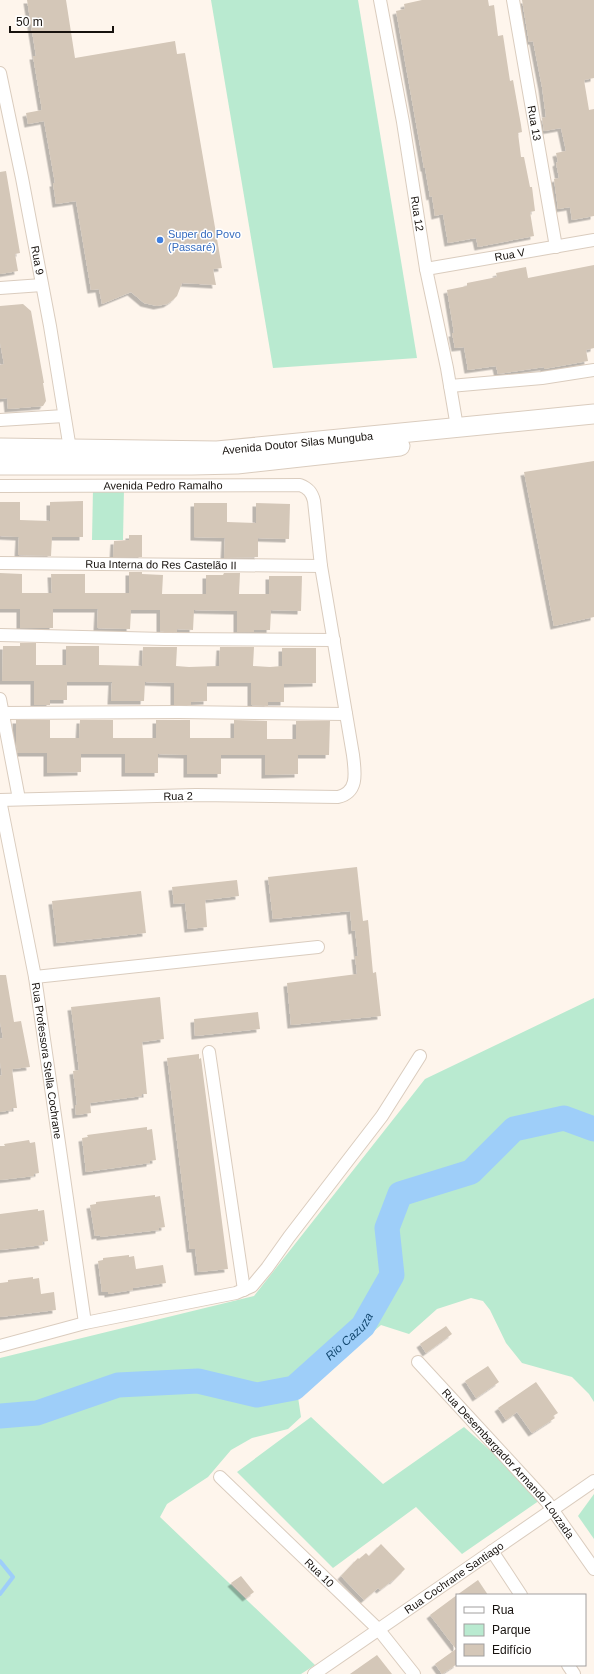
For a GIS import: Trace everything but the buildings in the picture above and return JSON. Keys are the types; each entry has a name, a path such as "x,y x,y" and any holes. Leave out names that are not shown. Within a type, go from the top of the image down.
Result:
{"main road":[{"name":"Avenida Doutor Silas Munguba","path":"0,448 218,451 594,414"},
{"name":"Avenida Doutor Silas Munguba","path":"0,466 237,464 594,427"}],"street":[{"name":"Rua 12","path":"380,0 403,122 426,269 457,427"},
{"name":"Rua 13","path":"513,0 556,247"},
{"name":"Rua 9","path":"0,73 1,87 22,178 50,326 70,449"},
{"name":"Rua V","path":"426,269 594,240"},
{"path":"0,288 42,285"},
{"path":"450,386 542,378 594,370"},
{"path":"0,420 64,416"},
{"name":"Avenida Pedro Ramalho","path":"1,486 300,486 311,492 314,501 321,566"},
{"name":"Rua Interna do Res Castelão II","path":"0,563 321,566"},
{"path":"2,713 179,712 346,714 321,566"},
{"path":"0,635 165,639 334,640"},
{"path":"0,699 19,799"},
{"name":"Rua 2","path":"0,800 196,795 338,797 350,792 354,786 356,778 346,714"},
{"name":"Rua Professora Stella Cochrane","path":"0,800 35,977 85,1323"},
{"path":"35,977 318,947"},
{"path":"209,1052 244,1290"},
{"path":"0,1346 85,1323 244,1290 252,1286 268,1268 289,1237 382,1116 420,1056"},
{"name":"Rua Desembargador Armando Louzada","path":"418,1362 552,1509 594,1569"},
{"name":"Rua 10","path":"220,1477 380,1630 414,1674"},
{"name":"Rua Cochrane Santiago","path":"314,1674 380,1630 594,1480"},
{"path":"492,1551 520,1594"}],"green space":[{"path":"211,0 358,0 417,358 273,368"},
{"path":"93,489 124,489 123,540 92,540"},
{"path":"594,998 594,1402 589,1394 572,1377 522,1363 506,1343 490,1310 483,1301 471,1298 437,1309 409,1334 381,1325 298,1397 301,1417 288,1429 252,1438 231,1450 208,1477 167,1504 160,1517 315,1665 301,1674 0,1674 0,1358 254,1296 425,1079"},
{"path":"311,1417 383,1484 464,1427 543,1498 462,1554 416,1507 333,1568 237,1472"},
{"path":"594,1494 594,1539 578,1516"}],"waterway":[{"name":"Rio Cazuza","path":"0,1416 37,1413 118,1385 198,1381 257,1395 294,1388 363,1326 392,1275 387,1228 400,1194 471,1172 514,1129 564,1118 594,1129"},
{"path":"0,1561 13,1577 0,1594"}],"place":[{"name":"Super do Povo (Passaré)","path":"160,240"}]}
